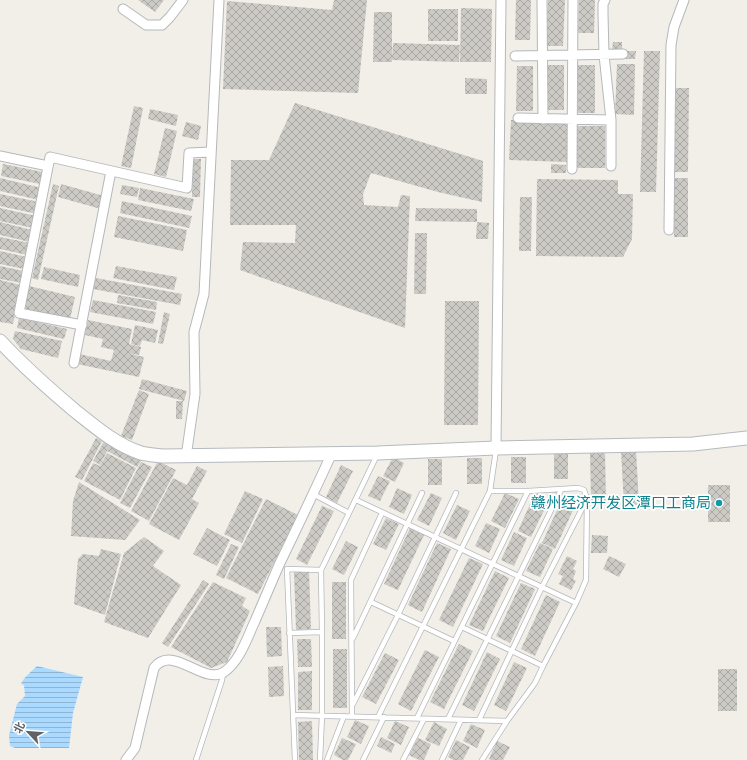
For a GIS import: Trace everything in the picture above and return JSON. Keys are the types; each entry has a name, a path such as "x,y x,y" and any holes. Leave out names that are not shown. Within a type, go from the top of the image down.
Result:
{"main road":[{"path":"0,341 53,392 86,420 115,441 141,453 163,456 186,457 378,453 496,448 693,444 747,438"}],"street":[{"path":"123,9 146,25 162,25 183,0"},
{"path":"186,457 195,394 194,332 204,294 219,0"},
{"path":"496,448 500,0"},
{"path":"542,0 543,119"},
{"path":"572,169 573,0"},
{"path":"605,0 603,4 604,55 611,120 611,166"},
{"path":"669,230 671,45 674,27 684,0"},
{"path":"515,56 623,54"},
{"path":"518,118 611,120"},
{"path":"82,325 19,313 50,157 187,188 189,153 211,152"},
{"path":"0,156 48,166"},
{"path":"74,363 111,171"},
{"path":"126,760 135,748 154,668 158,663 166,660 179,662 201,672 212,675 223,673 234,662 243,647 332,453"}],"lane":[{"path":"378,717 490,491 496,448"},
{"path":"320,760 322,715 321,570 378,453"},
{"path":"482,760 507,721 535,683 576,603 586,580 587,499 584,490 578,488 561,490 490,491"},
{"path":"448,719 561,490"},
{"path":"417,718 528,491"},
{"path":"352,640 422,493"},
{"path":"353,704 398,615 456,493"},
{"path":"313,494 350,513"},
{"path":"479,720 542,587 587,499"},
{"path":"356,500 576,603"},
{"path":"352,716 351,580 382,513"},
{"path":"295,760 287,569 321,570"},
{"path":"371,602 454,641"},
{"path":"462,627 543,666"},
{"path":"289,633 322,632"},
{"path":"196,760 223,673"},
{"path":"294,715 507,721"},
{"path":"326,760 344,716"},
{"path":"363,760 384,717"},
{"path":"403,760 424,719"},
{"path":"442,760 461,720"}],"water":[{"path":"37,666 83,677 73,713 69,748 15,748 10,746 9,735 17,704 25,696 24,685 21,684 22,681"}],"building":[{"path":"138,0 164,0 155,12"},
{"path":"334,0 367,0 358,93 223,89 227,1 332,10"},
{"path":"516,0 531,0 530,40 515,40"},
{"path":"548,0 565,0 563,46 546,46"},
{"path":"579,0 595,0 594,33 578,33"},
{"path":"461,8 492,9 491,62 460,62"},
{"path":"428,9 458,9 458,41 428,41"},
{"path":"374,12 392,12 392,57 393,43 460,45 459,62 392,60 392,62 373,62"},
{"path":"613,42 622,42 622,50 612,50"},
{"path":"627,51 636,51 635,59 626,59"},
{"path":"644,51 660,51 656,192 640,192"},
{"path":"617,64 635,64 634,115 615,114"},
{"path":"547,65 564,65 564,110 547,110"},
{"path":"578,65 595,65 595,113 578,113"},
{"path":"517,66 533,66 533,111 516,111"},
{"path":"465,78 487,79 487,94 465,94"},
{"path":"675,88 689,88 688,172 674,172"},
{"path":"295,103 483,161 482,202 438,192 371,173 363,194 364,205 398,207 401,195 410,196 405,328 240,270 243,242 295,243 296,225 230,225 231,160 269,160"},
{"path":"134,106 143,108 131,168 121,166"},
{"path":"150,109 178,115 176,126 148,119"},
{"path":"511,120 569,122 567,162 509,160"},
{"path":"186,122 201,126 198,140 182,136"},
{"path":"577,126 605,126 605,168 577,168"},
{"path":"165,128 177,131 166,177 154,174"},
{"path":"193,159 201,159 200,197 192,197"},
{"path":"3,164 43,172 40,184 1,176"},
{"path":"551,164 566,165 566,173 551,173"},
{"path":"0,178 42,188 39,200 0,191"},
{"path":"674,178 688,178 688,237 674,237"},
{"path":"537,179 618,180 618,194 633,194 632,239 623,257 536,256"},
{"path":"53,184 59,186 38,280 32,278"},
{"path":"61,184 104,196 101,209 58,197"},
{"path":"122,185 139,188 137,197 120,194"},
{"path":"140,188 194,199 191,211 138,200"},
{"path":"0,194 39,202 37,214 0,206"},
{"path":"520,197 532,197 531,251 519,251"},
{"path":"122,201 192,216 189,228 120,213"},
{"path":"0,208 36,216 33,228 0,221"},
{"path":"416,208 477,209 477,222 415,221"},
{"path":"118,216 187,230 183,251 114,237"},
{"path":"0,222 32,230 30,242 0,235"},
{"path":"477,222 489,223 488,239 476,239"},
{"path":"415,233 427,233 426,294 414,294"},
{"path":"0,237 30,243 27,255 0,249"},
{"path":"0,251 27,257 24,269 0,264"},
{"path":"0,266 24,271 22,283 0,279"},
{"path":"116,266 177,277 174,290 113,278"},
{"path":"44,267 80,275 78,287 41,279"},
{"path":"96,278 182,294 180,305 93,289"},
{"path":"0,280 21,285 13,324 0,322"},
{"path":"29,286 75,297 70,319 24,309"},
{"path":"118,295 157,302 156,310 117,303"},
{"path":"93,300 156,312 153,324 90,312"},
{"path":"445,301 479,301 478,425 444,425"},
{"path":"164,312 170,314 163,344 158,343"},
{"path":"19,318 67,329 64,339 17,328"},
{"path":"88,320 132,329 129,344 141,347 139,355 126,353 144,357 139,377 77,364 79,354 111,361 114,350 101,347 103,339 85,335"},
{"path":"135,325 158,330 155,343 142,340 140,346 131,344"},
{"path":"15,331 62,341 58,358 21,349 13,339"},
{"path":"142,379 187,391 184,401 139,389"},
{"path":"139,390 149,394 132,440 121,436"},
{"path":"176,401 183,401 182,419 176,419"},
{"path":"96,438 102,441 82,480 75,477"},
{"path":"104,441 141,461 137,467 107,451 100,465 93,461"},
{"path":"636,450 639,505 624,506 621,451"},
{"path":"590,451 605,451 606,501 591,501"},
{"path":"107,453 136,468 120,500 84,481 93,463 100,466"},
{"path":"554,453 568,453 568,479 554,479"},
{"path":"393,457 404,463 395,482 383,476"},
{"path":"511,457 526,457 526,483 511,483"},
{"path":"467,458 482,458 482,484 467,484"},
{"path":"428,459 442,459 442,485 428,485"},
{"path":"158,461 176,470 149,521 131,511"},
{"path":"141,462 152,467 130,508 120,503"},
{"path":"341,465 353,471 337,503 326,497"},
{"path":"197,466 207,471 192,499 199,503 179,540 149,524 173,478 187,485"},
{"path":"378,476 390,481 380,501 368,496"},
{"path":"79,482 140,520 125,540 71,536 73,501"},
{"name":"赣州经济开发区潭口工商局","path":"708,485 730,485 730,522 708,522"},
{"path":"397,488 412,495 404,514 389,507"},
{"path":"245,491 263,499 242,543 224,534"},
{"path":"431,493 442,498 429,526 417,520"},
{"path":"505,493 519,499 505,528 491,521"},
{"path":"535,493 549,500 531,537 518,531"},
{"path":"563,497 576,504 555,549 542,543"},
{"path":"266,499 298,515 258,594 226,578"},
{"path":"457,505 470,511 456,540 443,533"},
{"path":"322,506 334,511 307,565 296,559"},
{"path":"386,518 399,524 386,550 373,544"},
{"path":"486,523 500,529 489,553 475,546"},
{"path":"207,528 230,540 217,566 193,554"},
{"path":"410,528 424,535 398,590 384,584"},
{"path":"514,532 527,538 514,566 501,560"},
{"path":"592,535 608,536 607,553 591,553"},
{"path":"144,537 164,551 153,566 181,585 148,638 104,622 124,553"},
{"path":"346,541 358,547 344,575 332,569"},
{"path":"437,543 451,549 422,612 408,605"},
{"path":"540,543 553,549 540,577 526,571"},
{"path":"231,544 239,547 224,579 216,575"},
{"path":"101,549 121,554 105,615 74,604 78,559 83,554 99,556"},
{"path":"567,556 577,561 573,569 576,571 573,579 576,581 571,590 559,584 563,576 558,574"},
{"path":"609,556 626,564 619,577 603,569"},
{"path":"469,558 483,564 453,627 439,620"},
{"path":"309,571 311,629 296,630 294,572"},
{"path":"495,571 509,578 483,631 469,625"},
{"path":"203,580 209,584 168,647 162,643"},
{"path":"213,582 246,598 242,606 250,611 227,662 211,668 171,647"},
{"path":"332,582 346,582 346,639 332,639"},
{"path":"521,583 535,589 510,643 496,636"},
{"path":"546,595 560,602 535,656 521,649"},
{"path":"266,627 281,627 282,656 267,657"},
{"path":"297,639 311,639 312,667 298,667"},
{"path":"459,644 473,651 444,709 430,702"},
{"path":"333,649 347,649 347,708 333,708"},
{"path":"425,650 439,657 411,711 398,704"},
{"path":"487,652 500,659 474,711 462,705"},
{"path":"385,653 399,660 376,704 362,697"},
{"path":"514,662 527,668 506,711 494,705"},
{"path":"283,666 284,696 269,697 268,667"},
{"path":"718,669 737,669 737,711 718,711"},
{"path":"312,671 312,710 298,710 298,672"},
{"path":"355,720 369,726 361,744 347,737"},
{"path":"312,721 313,760 299,760 298,722"},
{"path":"395,721 409,727 401,745 387,738"},
{"path":"434,722 447,729 439,746 425,740"},
{"path":"471,724 485,730 477,748 463,741"},
{"path":"381,737 395,744 391,753 377,746"},
{"path":"342,738 356,744 348,760 343,760 334,755"},
{"path":"418,738 431,744 424,760 419,760 409,755"},
{"path":"456,740 470,747 463,760 453,760 448,757"},
{"path":"497,741 510,747 503,760 491,760 489,759"}],"place":[{"name":"赣州经济开发区潭口工商局","path":"719,503"}]}
